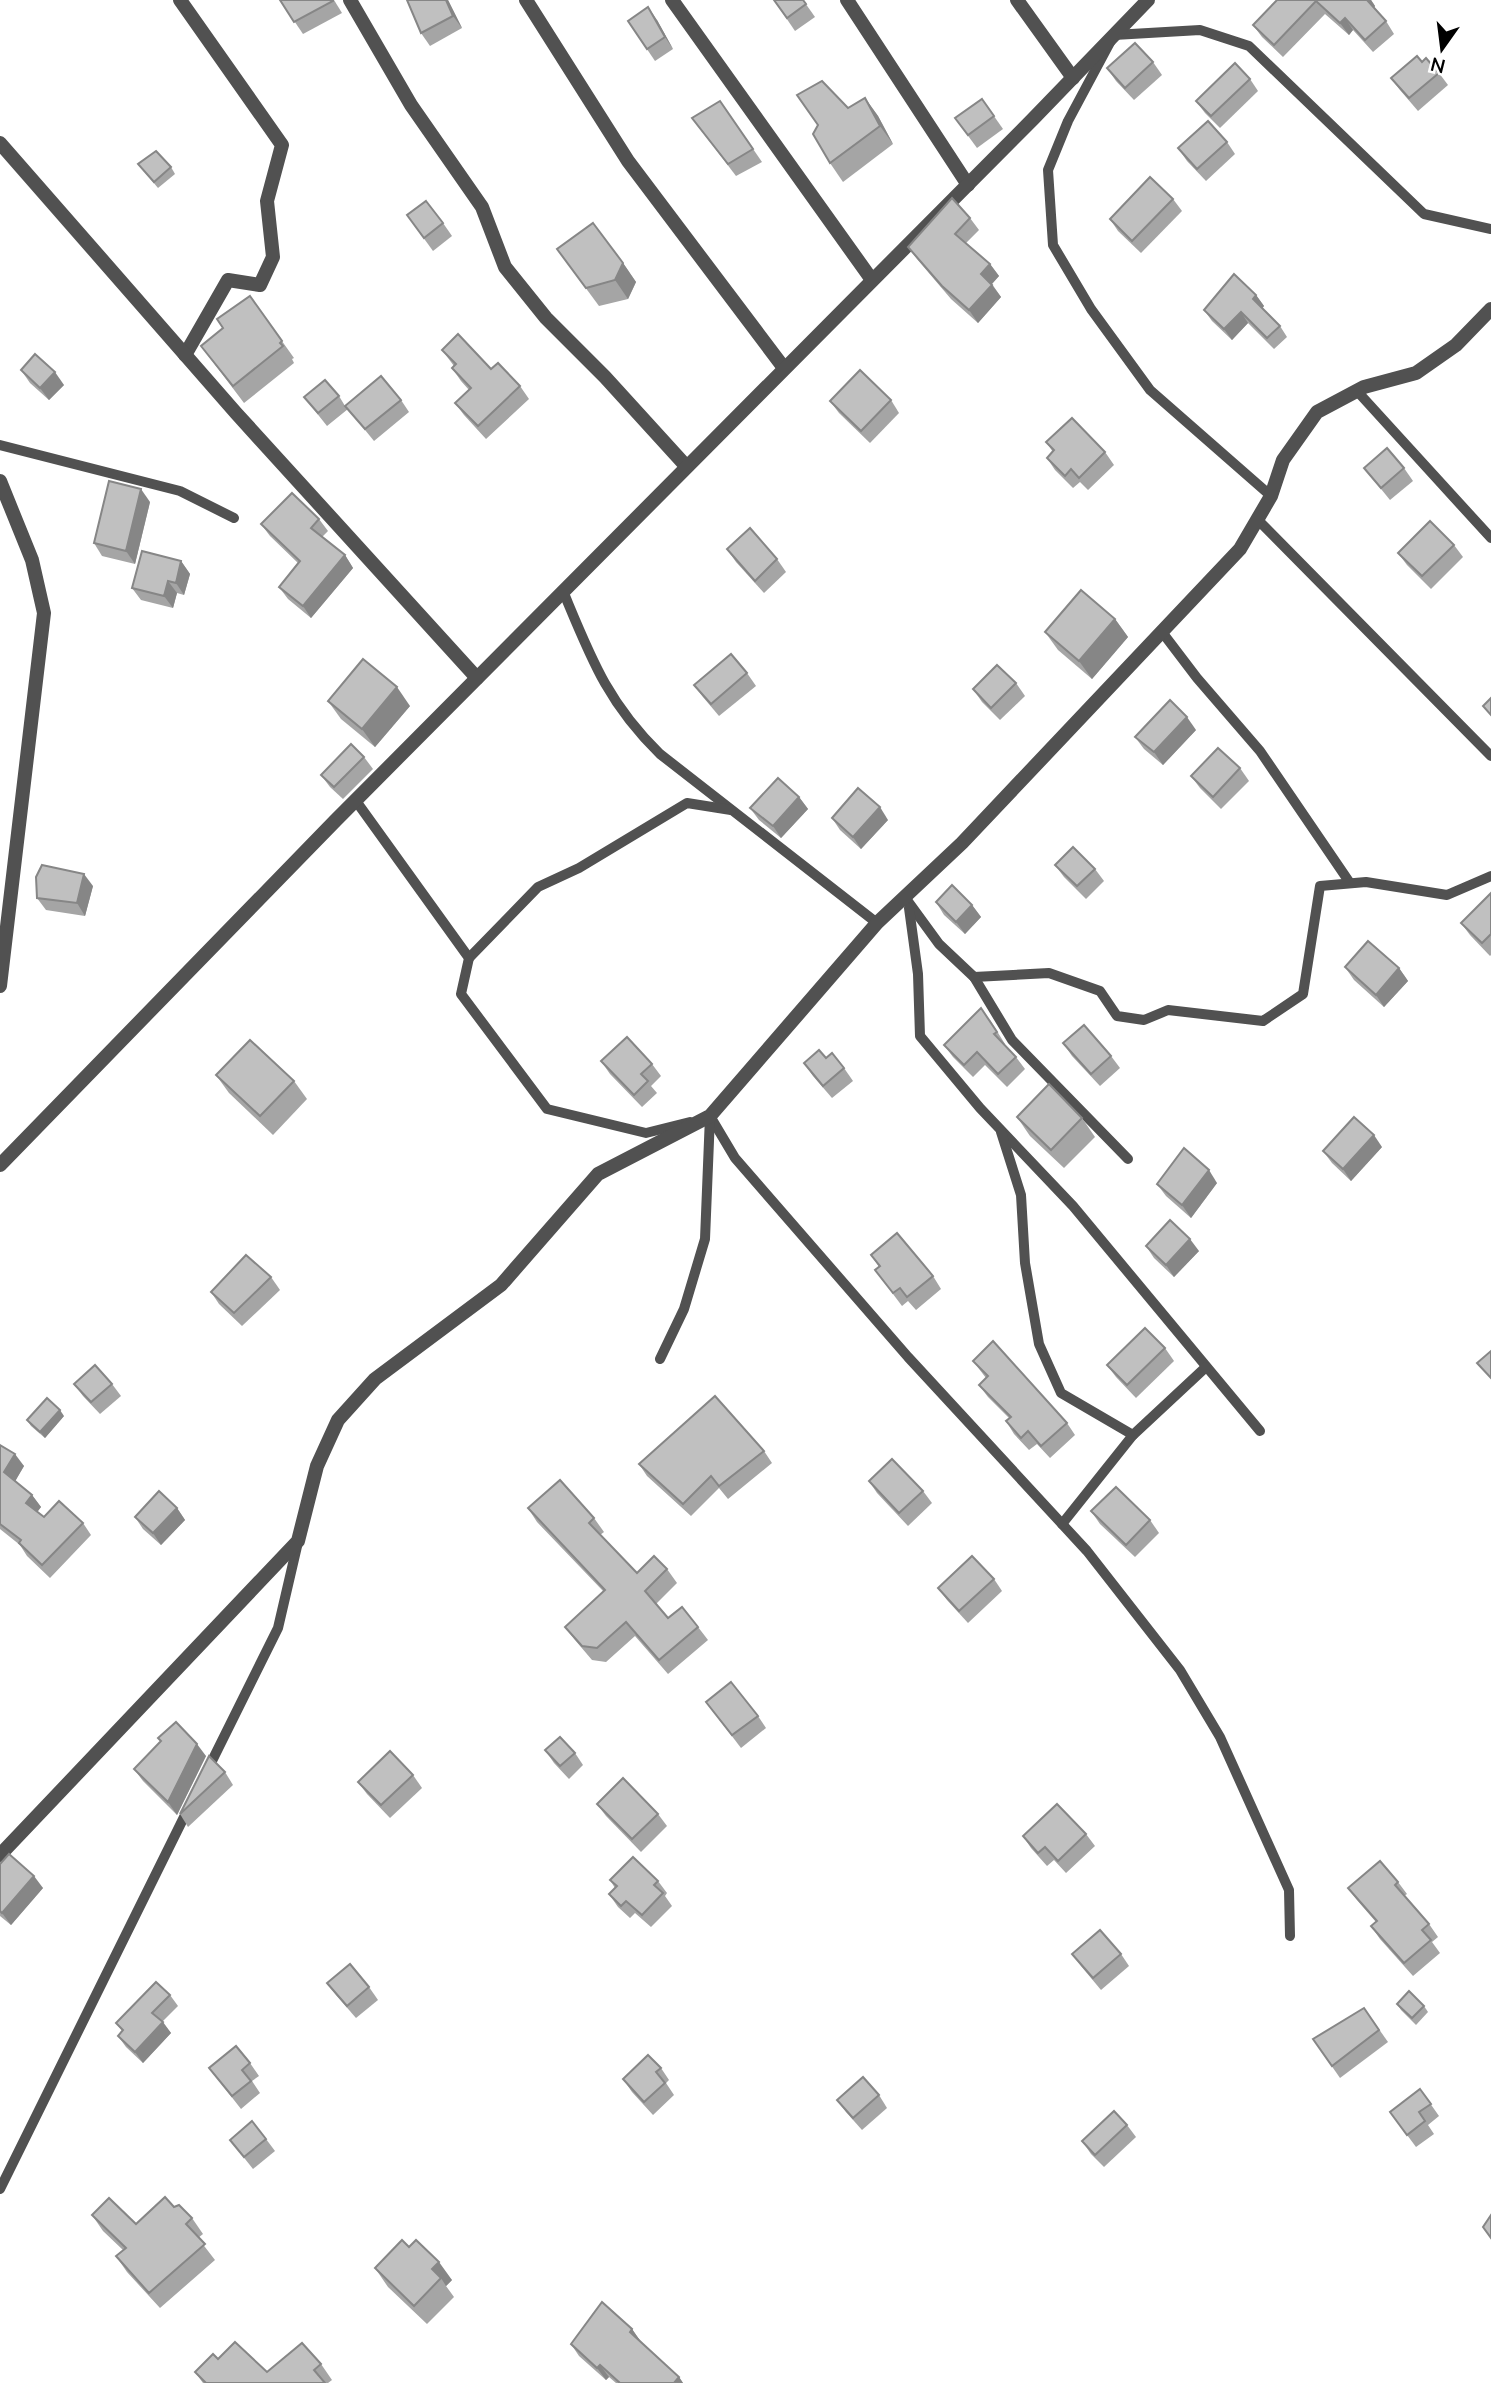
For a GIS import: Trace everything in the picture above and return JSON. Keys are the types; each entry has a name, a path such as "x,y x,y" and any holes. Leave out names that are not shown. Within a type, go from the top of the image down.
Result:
{"street":[{"path":"180,0 282,145 267,201 273,257 260,285 228,281 185,355"},
{"path":"350,0 411,106 482,207 505,267 546,318 605,377 686,466"},
{"path":"526,0 628,161 784,368"},
{"path":"672,0 873,280"},
{"path":"846,0 968,185"},
{"path":"1017,0 1073,78"},
{"path":"0,1165 1148,0"},
{"path":"0,143 185,355 477,678"},
{"path":"0,1855 298,1541 317,1465 338,1420 375,1379 501,1285 598,1174 710,1116 877,923 962,843 1240,549 1270,496 1283,460 1317,412 1357,391 1416,373 1456,345 1491,309"},
{"path":"0,481 32,560 44,613 0,986"}],"lane":[{"path":"1270,496 1150,390 1091,309 1053,245 1048,170 1068,121 1114,35 1200,30 1249,46 1424,214 1491,229"},
{"path":"1357,391 1491,538"},
{"path":"0,445 180,491 234,518"},
{"path":"1257,519 1491,756"},
{"path":"564,591 598,675 631,725 660,754 877,923"},
{"path":"1163,632 1197,678 1260,751 1350,883"},
{"path":"356,801 469,958"},
{"path":"710,1116 646,1133 547,1108 461,994 469,958 538,887 579,867 687,803 734,810"},
{"path":"974,977 1049,974 1100,991 1117,1016 1144,1020 1168,1010 1263,1021 1303,993 1320,886 1366,882 1447,895 1491,876"},
{"path":"904,895 939,944 974,977 1012,1040 1128,1159"},
{"path":"904,895 913,916 920,1037 1073,1206 1261,1432"},
{"path":"660,1359 684,1309 705,1238 710,1116"},
{"path":"710,1116 735,1158 908,1357 1062,1524 1181,1670 1220,1737 1289,1890 1290,1936"},
{"path":"1001,1129 1021,1195 1025,1263 1039,1344 1061,1393 1133,1435"},
{"path":"1062,1524 1133,1435 1206,1367"},
{"path":"199,1788 278,1628 298,1541"},
{"path":"0,2189 193,1800"}],"building":[{"path":"280,0 333,0 333,1 294,22"},
{"path":"407,0 446,0 453,16 421,33"},
{"path":"774,0 803,0 806,4 787,18"},
{"path":"1277,0 1367,0 1386,21 1365,40 1345,18 1340,23 1316,1 1274,45 1253,25"},
{"path":"648,7 665,37 647,49 628,21"},
{"path":"1135,43 1153,62 1125,88 1107,68"},
{"path":"1417,56 1422,62 1426,58 1439,73 1409,98 1391,78"},
{"path":"1235,63 1250,79 1211,116 1196,101"},
{"path":"822,81 848,108 865,98 880,126 830,163 813,134 818,125 797,95"},
{"path":"982,99 994,116 968,135 955,118"},
{"path":"720,101 753,149 728,164 692,118"},
{"path":"1208,121 1227,142 1197,169 1178,148"},
{"path":"156,151 171,167 154,182 138,164"},
{"path":"1150,177 1173,199 1132,241 1110,219"},
{"path":"952,198 970,218 955,234 990,264 981,274 992,285 969,310 942,286 908,247"},
{"path":"426,201 443,223 424,238 407,215"},
{"path":"593,223 623,263 615,280 586,288 557,249"},
{"path":"1234,274 1256,295 1253,299 1280,326 1267,338 1241,312 1224,329 1204,310"},
{"path":"250,296 283,346 233,386 201,346 223,328 217,319"},
{"path":"458,334 491,369 498,363 520,386 478,426 455,403 471,388 452,368 456,364 442,350"},
{"path":"35,354 55,372 40,388 21,370"},
{"path":"860,370 891,400 861,431 830,401"},
{"path":"381,376 401,400 365,429 345,406"},
{"path":"325,380 339,396 318,413 304,397"},
{"path":"1072,418 1105,452 1079,478 1071,469 1065,476 1047,458 1054,450 1046,442"},
{"path":"1387,448 1404,468 1381,488 1364,468"},
{"path":"109,481 141,489 126,551 94,543"},
{"path":"292,493 319,519 311,528 345,555 303,606 279,587 300,561 261,524"},
{"path":"1430,521 1454,545 1422,576 1398,553"},
{"path":"750,528 777,559 755,581 727,549"},
{"path":"142,551 181,561 176,583 168,581 164,596 132,588"},
{"path":"1081,590 1115,619 1079,661 1045,632"},
{"path":"731,654 747,673 711,704 694,685"},
{"path":"363,659 397,687 362,729 328,701"},
{"path":"997,665 1016,683 991,708 973,689"},
{"path":"1491,698 1491,715 1483,706"},
{"path":"1170,700 1187,717 1154,752 1135,737"},
{"path":"351,744 364,757 334,787 321,775"},
{"path":"1218,748 1240,768 1213,797 1191,776"},
{"path":"778,778 799,797 773,826 750,808"},
{"path":"858,788 880,807 853,837 832,818"},
{"path":"1073,847 1095,869 1077,886 1055,865"},
{"path":"42,865 84,874 77,903 37,898 36,877"},
{"path":"952,885 972,905 956,922 936,902"},
{"path":"1491,893 1491,934 1482,943 1461,923"},
{"path":"1368,941 1399,968 1376,995 1345,967"},
{"path":"981,1008 997,1032 994,1034 1016,1057 998,1074 977,1052 964,1065 944,1045"},
{"path":"1084,1025 1111,1056 1091,1074 1063,1043"},
{"path":"627,1037 652,1064 641,1074 648,1081 634,1095 601,1061"},
{"path":"250,1040 294,1081 260,1116 216,1075"},
{"path":"819,1050 826,1058 832,1053 844,1068 823,1086 804,1063"},
{"path":"1049,1084 1082,1118 1051,1150 1017,1117"},
{"path":"1354,1117 1374,1135 1343,1169 1323,1151"},
{"path":"1184,1148 1209,1170 1182,1205 1157,1184"},
{"path":"1170,1220 1190,1239 1166,1265 1146,1246"},
{"path":"897,1233 933,1276 907,1297 900,1288 893,1293 875,1270 880,1266 871,1255"},
{"path":"246,1255 271,1277 234,1313 211,1292"},
{"path":"1145,1328 1165,1348 1127,1385 1107,1365"},
{"path":"993,1341 1067,1423 1041,1446 1028,1431 1021,1438 1006,1421 1011,1417 979,1385 988,1376 973,1361"},
{"path":"1491,1351 1491,1378 1477,1363"},
{"path":"95,1365 112,1384 91,1402 74,1384"},
{"path":"715,1396 764,1451 719,1486 711,1476 683,1504 639,1464"},
{"path":"47,1398 60,1410 40,1432 27,1420"},
{"path":"0,1445 15,1454 4,1472 32,1495 26,1503 44,1517 59,1501 83,1523 42,1565 19,1543 21,1540 0,1524"},
{"path":"892,1459 923,1491 899,1513 869,1481"},
{"path":"560,1480 594,1518 589,1523 637,1573 654,1556 667,1569 645,1591 668,1618 682,1607 698,1627 659,1660 626,1622 597,1648 582,1646 565,1627 605,1590 528,1508"},
{"path":"1116,1487 1150,1520 1126,1545 1091,1511"},
{"path":"159,1491 177,1508 153,1533 135,1517"},
{"path":"972,1556 994,1579 959,1611 938,1588"},
{"path":"731,1682 758,1716 732,1735 706,1702"},
{"path":"176,1722 197,1744 168,1802 134,1769 161,1741 158,1738"},
{"path":"560,1737 575,1753 560,1766 545,1750"},
{"path":"390,1751 413,1775 381,1805 358,1782"},
{"path":"209,1756 225,1772 180,1814"},
{"path":"623,1778 658,1814 632,1839 597,1804"},
{"path":"1057,1804 1086,1834 1058,1861 1045,1847 1038,1853 1023,1836"},
{"path":"9,1854 34,1876 2,1913 0,1864"},
{"path":"633,1857 658,1881 654,1885 663,1893 642,1915 626,1901 621,1906 609,1894 617,1886 610,1880"},
{"path":"1380,1861 1398,1882 1395,1885 1429,1924 1422,1930 1431,1940 1404,1963 1371,1926 1377,1921 1348,1888"},
{"path":"1100,1930 1121,1954 1093,1978 1072,1954"},
{"path":"350,1964 369,1987 347,2006 327,1983"},
{"path":"156,1982 170,1995 152,2013 163,2022 135,2052 118,2036 123,2030 116,2023"},
{"path":"1409,1991 1424,2006 1412,2018 1397,2004"},
{"path":"1364,2008 1379,2030 1332,2066 1313,2039"},
{"path":"236,2046 250,2063 242,2070 251,2081 232,2096 209,2068"},
{"path":"648,2055 661,2068 656,2072 665,2083 644,2102 623,2079"},
{"path":"863,2077 879,2095 853,2118 837,2100"},
{"path":"1420,2089 1431,2104 1419,2112 1425,2121 1407,2135 1390,2112"},
{"path":"1114,2111 1127,2125 1095,2155 1082,2141"},
{"path":"252,2121 266,2139 244,2157 230,2140"},
{"path":"165,2197 174,2207 179,2205 192,2218 186,2224 205,2244 149,2293 116,2256 126,2248 92,2215 109,2198 136,2224"},
{"path":"1491,2215 1491,2238 1483,2227"},
{"path":"402,2240 409,2247 416,2240 439,2262 432,2269 441,2278 414,2306 375,2268"},
{"path":"602,2302 679,2377 674,2383 620,2383 600,2365 597,2368 571,2344"},
{"path":"235,2342 267,2372 302,2343 321,2364 314,2370 325,2383 206,2383 195,2372 213,2354 218,2359"}]}
